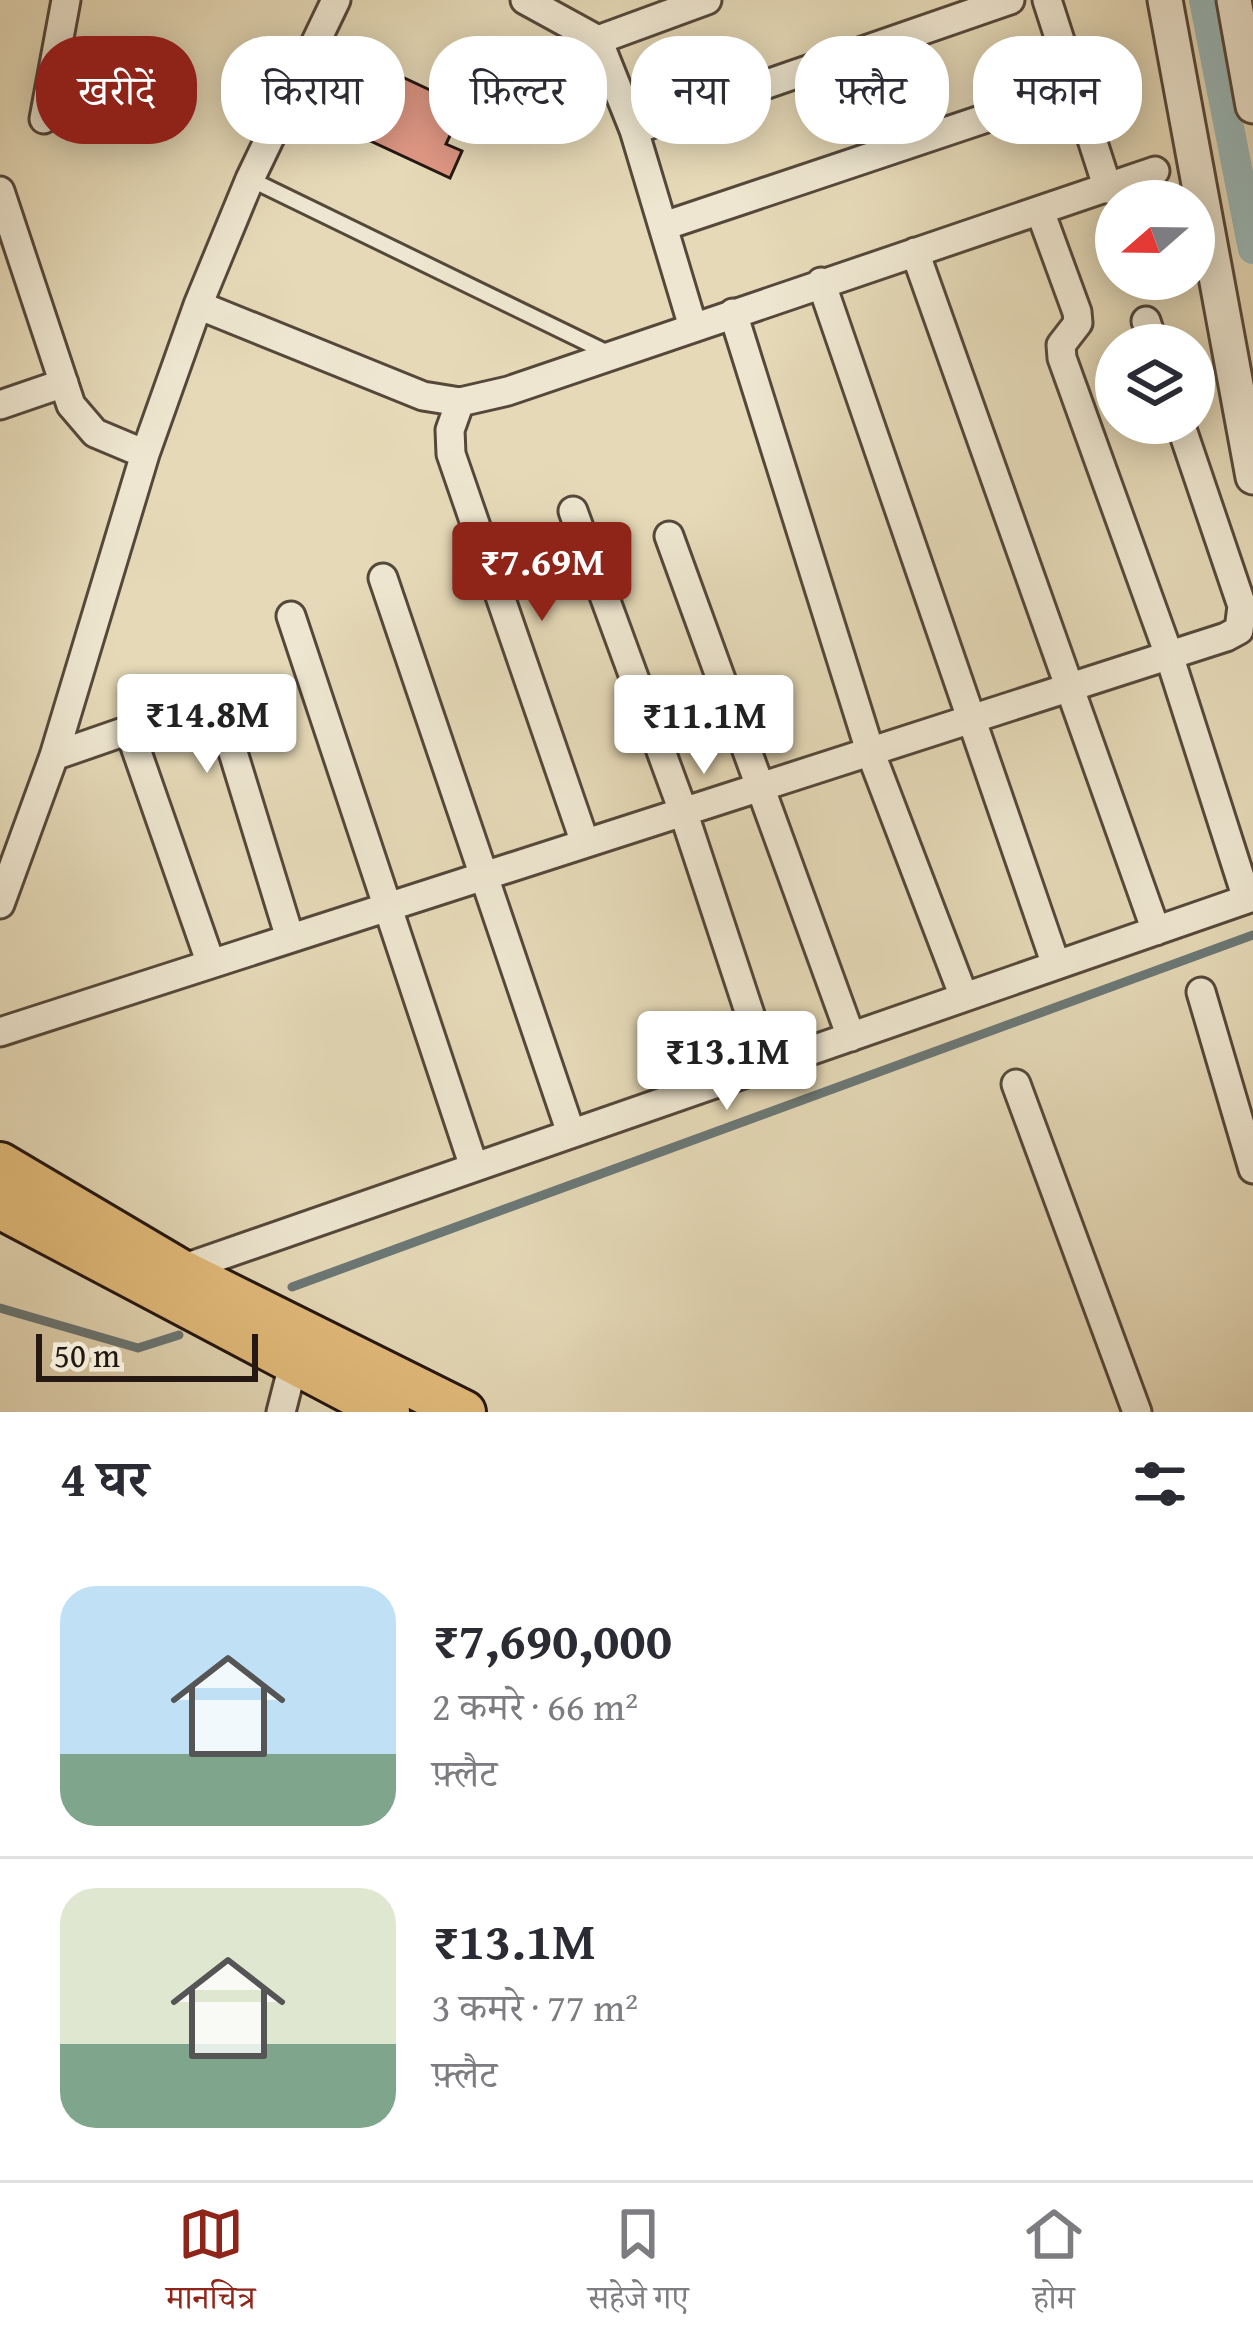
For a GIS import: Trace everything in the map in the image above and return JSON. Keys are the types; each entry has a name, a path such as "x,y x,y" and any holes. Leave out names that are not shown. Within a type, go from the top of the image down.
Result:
{"main road":[{"path":"0,1164 179,1270 464,1412"},
{"path":"0,1207 388,1412"}],"street":[{"path":"59,36 66,0"},
{"path":"0,904 53,757 145,454 198,305 250,179 336,0"},
{"path":"525,0 591,36"},
{"path":"607,37 707,0"},
{"path":"771,83 1010,0"},
{"path":"1048,0 1059,36"},
{"path":"1165,0 1253,477"},
{"path":"1234,0 1253,106"},
{"path":"607,62 631,122"},
{"path":"664,226 973,122"},
{"path":"638,144 693,327"},
{"path":"1094,144 1105,180"},
{"path":"1132,180 1155,171"},
{"path":"0,191 71,405 95,433 145,454"},
{"path":"198,305 423,397 460,402 508,391 1095,193"},
{"path":"179,1270 1250,898 1062,358 1061,345 1078,323 1040,211"},
{"path":"915,252 1156,931"},
{"path":"821,283 1056,965"},
{"path":"733,313 870,751 964,998"},
{"path":"0,405 64,383"},
{"path":"460,402 449,430 451,454 585,843"},
{"path":"0,1031 1226,637 1239,630 1242,606 1187,444"},
{"path":"573,511 683,811 767,1066"},
{"path":"669,536 851,1037"},
{"path":"383,578 571,1133"},
{"path":"291,616 474,1168"},
{"path":"53,757 204,704 214,705 221,713 290,938"},
{"path":"130,732 211,964"},
{"path":"1201,992 1253,1168"},
{"path":"1016,1084 1137,1412"},
{"path":"281,1412 293,1365"}],"lane":[{"path":"250,179 612,355"}],"building":[{"path":"405,78 429,90 429,144 462,151 450,178 377,144 405,144"}],"waterway":[{"path":"1204,0 1253,249"},
{"path":"292,1287 1253,935"},
{"path":"0,1308 138,1348 179,1335"}]}
